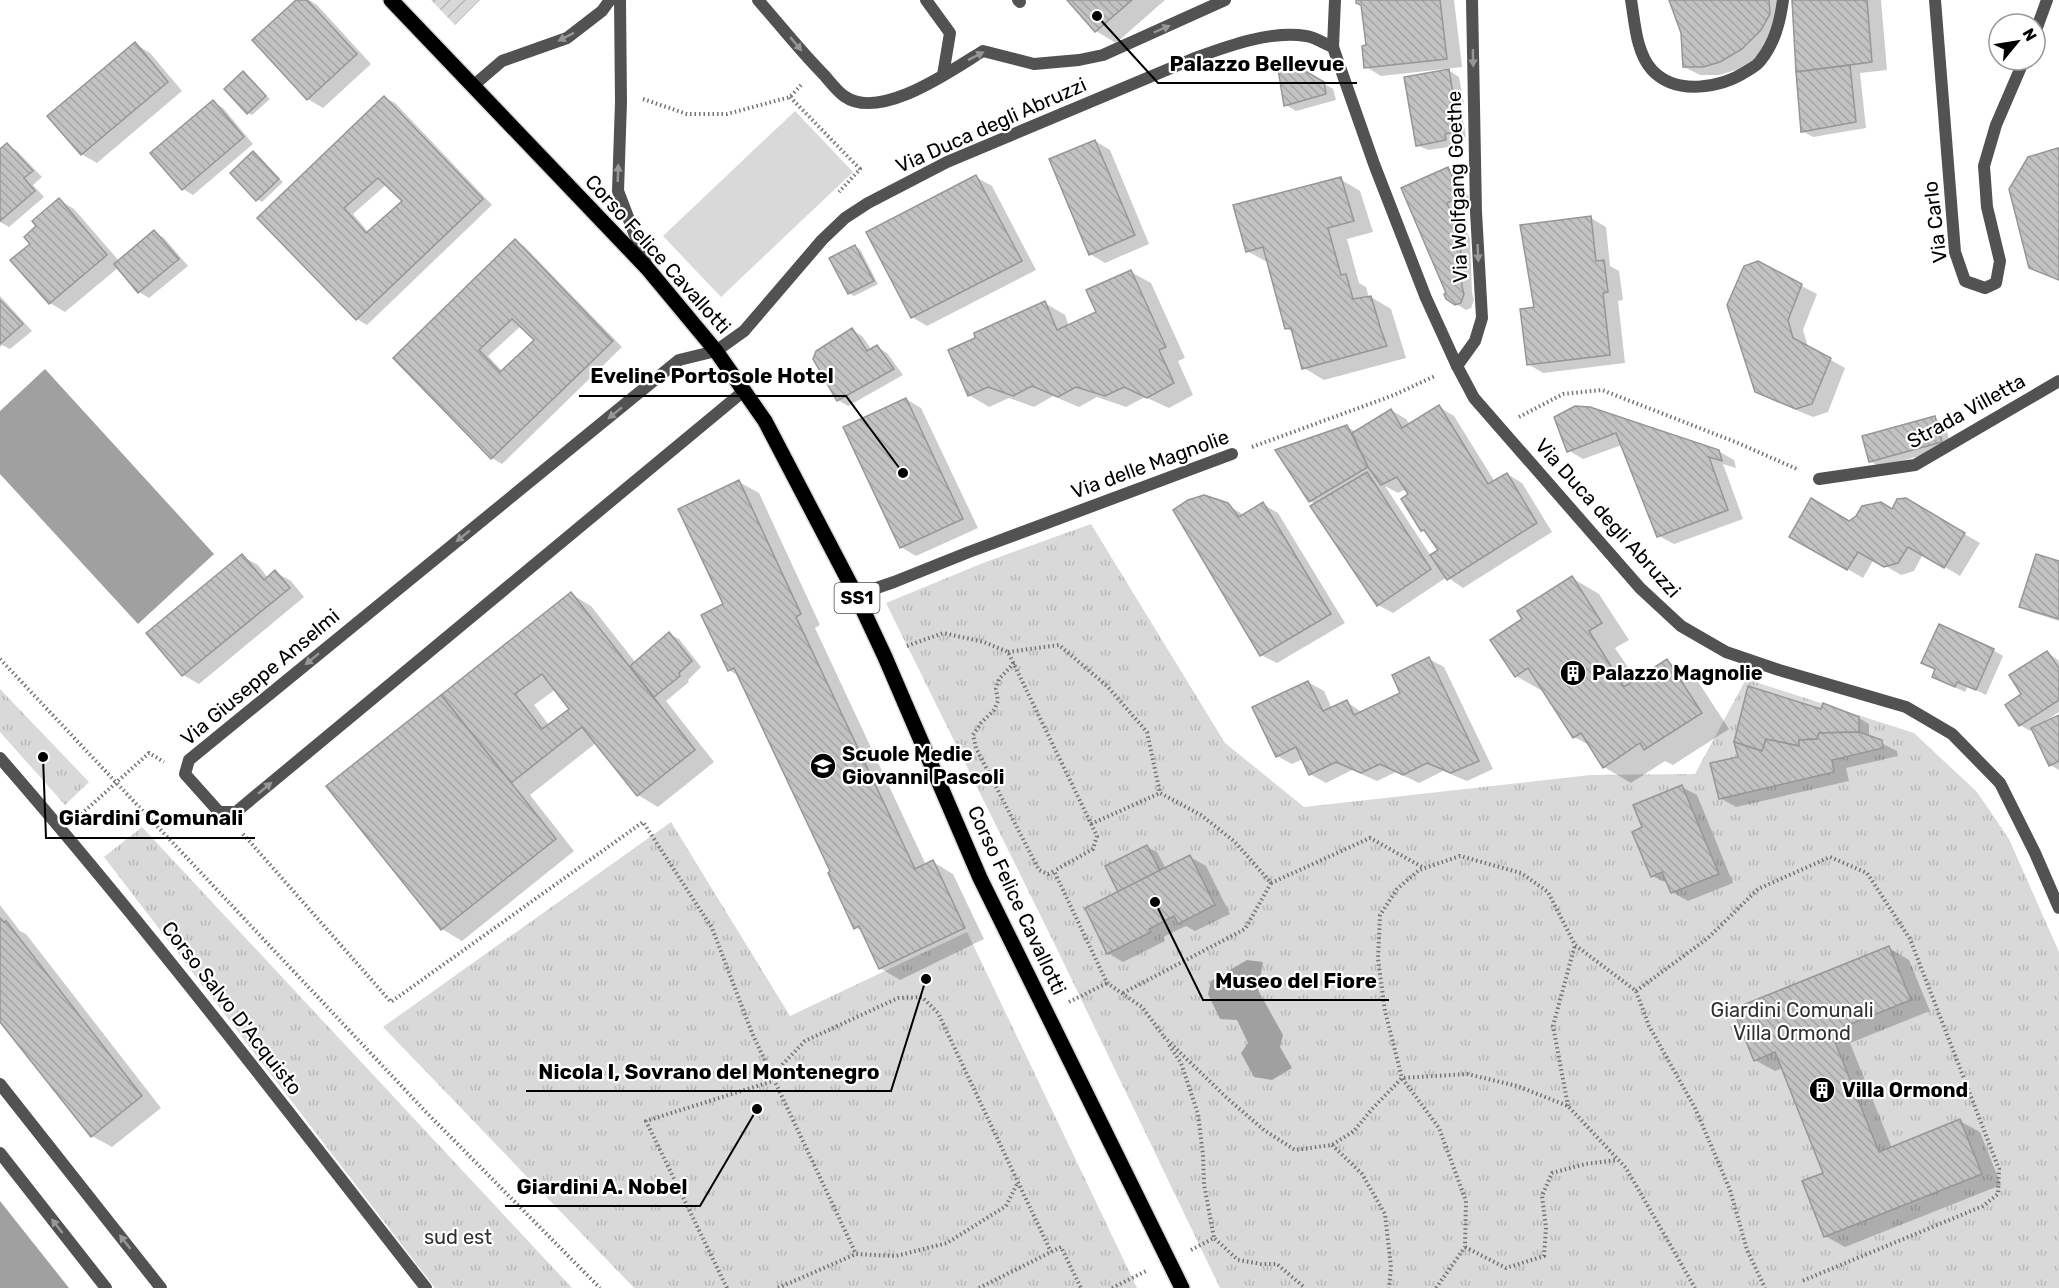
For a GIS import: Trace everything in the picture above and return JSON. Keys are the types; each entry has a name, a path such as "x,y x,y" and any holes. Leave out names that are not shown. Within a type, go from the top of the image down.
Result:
{"main road":[{"name":"Corso Felice Cavallotti","path":"391,0 647,268 716,351 765,421 856,595 980,878 1182,1288"}],"street":[{"path":"474,85 502,61 567,38 602,12 610,0"},
{"path":"620,0 621,102 618,191 647,268"},
{"path":"758,0 816,68 845,97 876,104 897,98 943,75 983,51 1034,64 1079,60 1103,55 1225,0"},
{"path":"926,0 950,33 943,75"},
{"name":"Via Duca degli Abruzzi","path":"1335,0 1333,47 1374,164 1426,298 1456,366 1474,398 1640,588 1681,626 1726,652 1906,707 1952,734 2000,783 2059,908"},
{"name":"Via Wolfgang Goethe","path":"1456,366 1475,341 1482,318 1476,212 1472,0"},
{"path":"1631,0 1641,53 1653,71 1672,83 1689,87 1722,84 1735,79 1760,63 1775,37 1783,0"},
{"name":"Via Carlo","path":"1935,0 1955,252 1965,281 1985,288 1996,284 2000,261 1987,207 1984,166 1996,125 2019,72"},
{"name":"Via Duca degli Abruzzi","path":"716,351 744,331 822,240 845,218 868,203 947,162 1222,48 1272,36 1307,36 1333,47"},
{"name":"Via Giuseppe Anselmi","path":"225,812 219,812 185,774 189,760 679,360 716,351"},
{"name":"Strada Villetta","path":"1819,479 1916,465 2059,381"},
{"path":"225,812 236,812 745,390"},
{"name":"Via delle Magnolie","path":"856,595 1232,454"},
{"name":"Corso Salvo D'Acquisto","path":"0,758 177,968 426,1288"},
{"path":"0,1084 161,1288"},
{"path":"0,1153 106,1288"}],"path":[{"path":"621,102 646,98 687,114 727,114 790,97 816,68"},
{"path":"790,97 860,169 829,203 845,218"},
{"name":"Via delle Magnolie","path":"1232,454 1394,395 1456,366"},
{"path":"1500,427 1563,394 1602,390 1738,443 1819,479"},
{"path":"885,657 943,633 984,642 1008,652 1059,645 1107,686 1147,732 1160,793 1201,815 1235,842 1270,883"},
{"path":"1008,652 1014,663 1097,836 1093,849 1054,872 1039,870 976,748 973,735 994,710 998,700 996,689 999,679 1014,663"},
{"path":"0,659 424,1111 600,1288"},
{"path":"63,830 149,753 185,774"},
{"path":"1091,824 1160,793"},
{"path":"225,812 391,1002 643,822 712,928 773,1081 856,1254"},
{"path":"1123,993 1245,929 1270,883 1370,838 1424,868"},
{"path":"1436,1288 1465,1247 1466,1201 1439,1128 1402,1078 1385,1011 1378,959 1380,915 1396,890 1419,870 1460,856 1521,873 1548,892 1575,945 1636,991 1649,1026 1695,1108 1730,1191 1747,1251 1765,1288"},
{"path":"1636,991 1708,939 1758,889 1830,857 1867,873 1910,939 1999,1169 1998,1194 1983,1206 1802,1281"},
{"path":"1054,872 1107,983 1142,1007 1180,1063 1198,1114 1204,1184 1214,1238 1238,1260 1277,1264 1305,1288"},
{"path":"1568,1106 1553,1026 1575,945"},
{"path":"1047,1013 1107,983"},
{"path":"727,1288 646,1121 773,1081 783,1064 805,1041 898,998 922,997 938,1013 1051,1252"},
{"path":"1164,1037 1228,1099 1271,1135 1294,1150 1332,1145 1354,1131 1402,1078 1467,1074 1517,1086 1568,1106 1626,1168 1695,1288"},
{"path":"1332,1145 1362,1174 1385,1214 1391,1267 1389,1288"},
{"path":"1465,1247 1506,1268 1544,1256 1546,1228 1542,1196 1552,1173 1585,1164 1618,1160"},
{"path":"778,1288 856,1254 896,1256 947,1243 1006,1206 1018,1182"},
{"path":"1112,1288 1214,1238"},
{"path":"979,1288 1061,1247 1081,1288"}],"green space":[{"path":"431,0 480,0 455,25"},
{"path":"795,111 853,172 721,297 663,236"},
{"name":"Giardini Comunali Villa Ormond","path":"1091,524 1225,743 1304,807 1590,775 1695,774 1746,679 1914,733 1977,792 2009,839 2059,952 2059,1288 1220,1288 1057,949 886,603 983,563"},
{"path":"0,689 89,782 65,805 0,732"},
{"path":"671,822 790,1016 967,932 1137,1288 634,1288 383,1027"},
{"name":"sud est","path":"142,827 572,1288 435,1288 104,857"}],"shaded area":[{"path":"45,369 214,554 138,624 0,474 0,411"},
{"path":"1247,960 1263,962 1258,990 1283,1035 1280,1047 1292,1068 1272,1080 1254,1077 1241,1053 1248,1043 1237,1020 1220,1019 1208,994 1211,981"},
{"path":"0,1201 69,1288 0,1288"}],"building":[{"path":"296,0 307,0 357,54 307,100 252,40"},
{"path":"1067,0 1132,0 1095,32"},
{"path":"1356,0 1440,0 1447,59 1364,68 1362,46 1366,45 1361,5 1356,3"},
{"path":"1669,0 1769,0 1770,14 1761,30 1742,49 1720,62 1703,67 1683,67 1681,33"},
{"path":"1792,0 1867,0 1872,62 1796,72"},
{"path":"135,42 168,82 81,155 47,116"},
{"path":"1277,63 1302,69 1324,82 1326,94 1284,106"},
{"path":"1850,65 1856,122 1801,132 1796,72"},
{"path":"1449,69 1454,100 1450,99 1456,132 1445,134 1446,140 1416,146 1404,77"},
{"path":"243,71 266,96 247,114 224,89"},
{"path":"384,96 483,199 356,320 257,218","holes":["378,178 402,201 366,233 344,208"]},
{"path":"213,100 244,137 182,190 150,153"},
{"path":"1095,140 1135,235 1089,255 1049,159"},
{"path":"7,143 33,171 24,178 35,191 0,221 0,149"},
{"path":"2059,148 2059,280 2029,268 2009,189 2028,157"},
{"path":"253,151 279,179 256,201 230,173"},
{"path":"1448,167 1461,196 1447,203 1460,233 1464,294 1461,303 1455,305 1446,299 1444,294 1446,293 1401,188"},
{"path":"976,175 1022,261 911,318 866,232"},
{"path":"1341,177 1354,221 1328,228 1341,275 1346,274 1353,299 1371,296 1387,346 1302,369 1291,328 1285,329 1263,247 1246,252 1233,205"},
{"path":"59,198 107,255 49,304 10,260 30,244 24,237 36,226 32,221"},
{"path":"1591,216 1596,261 1604,260 1608,292 1603,293 1610,355 1527,365 1520,309 1534,307 1520,225"},
{"path":"154,230 179,259 138,293 114,264"},
{"path":"515,239 613,341 491,459 393,358","holes":["512,319 534,340 500,372 479,350"]},
{"path":"855,245 874,281 848,294 829,258"},
{"path":"1758,261 1802,284 1788,320 1793,338 1831,358 1812,404 1796,409 1755,392 1727,305 1744,266"},
{"path":"1131,270 1166,347 1159,350 1174,383 1147,398 1124,387 1105,396 1076,387 1058,397 1032,386 1013,396 988,387 968,396 948,350 975,338 974,333 1045,301 1057,330 1096,312 1086,290"},
{"path":"0,300 23,324 0,344"},
{"path":"852,328 867,351 877,345 894,369 837,401 813,359 816,351"},
{"path":"906,398 963,519 900,548 843,427"},
{"path":"1439,405 1488,484 1507,473 1537,523 1447,580 1430,555 1438,550 1424,530 1421,531 1401,499 1408,494 1397,477 1381,485 1368,467 1352,433 1391,409 1402,428"},
{"path":"1575,406 1590,407 1719,450 1722,461 1709,457 1728,510 1657,537 1616,433 1567,452 1554,417"},
{"path":"1935,416 1942,442 1869,462 1862,436"},
{"path":"1347,425 1368,467 1309,502 1275,450"},
{"path":"1367,472 1431,569 1377,606 1310,506"},
{"name":"Scuole Medie Giovanni Pascoli","path":"739,480 801,614 796,617 915,869 933,860 965,928 879,969 859,926 854,929 828,873 830,871 734,668 728,671 701,615 723,604 678,509"},
{"path":"1204,495 1228,503 1239,517 1263,502 1331,614 1260,656 1173,510 1188,500"},
{"path":"1811,498 1849,521 1856,516 1862,506 1881,502 1892,509 1897,499 1906,498 1965,533 1944,568 1908,547 1898,563 1884,567 1858,552 1847,570 1789,537"},
{"path":"242,554 264,580 275,570 290,588 182,676 146,633"},
{"path":"2036,554 2059,561 2059,619 2019,607"},
{"name":"Palazzo Magnolie","path":"1572,576 1602,623 1589,631 1624,687 1667,659 1702,713 1644,750 1640,743 1603,768 1581,733 1573,738 1528,668 1515,677 1490,640 1522,619 1517,611"},
{"path":"571,592 695,750 637,796 582,727 511,783 441,695","holes":["542,674 569,709 542,729 515,694"]},
{"path":"1939,624 1994,649 1976,690 1957,682 1955,687 1932,677 1935,669 1921,663"},
{"path":"669,632 692,661 679,673 680,676 654,697 630,666"},
{"path":"2047,651 2059,668 2059,700 2019,726 2005,705 2021,694 2009,675"},
{"path":"1429,657 1479,761 1451,773 1427,763 1403,775 1380,764 1361,773 1336,762 1309,775 1296,747 1276,757 1252,707 1308,681 1323,711 1347,700 1354,715 1400,693 1392,675"},
{"path":"1748,686 1821,709 1823,703 1859,717 1859,732 1819,733 1817,739 1799,740 1799,746 1766,739 1762,751 1734,742"},
{"path":"441,695 556,839 441,930 326,786"},
{"path":"2059,715 2059,761 2049,766 2031,728"},
{"path":"1859,732 1882,740 1883,748 1832,760 1834,772 1719,799 1710,763 1738,757 1734,742 1762,751 1766,739 1799,746 1799,740 1817,739 1819,733"},
{"path":"1682,785 1719,874 1671,893 1662,872 1651,877 1632,832 1642,827 1633,805"},
{"path":"1147,845 1160,871 1118,892 1105,866"},
{"path":"1190,855 1215,905 1178,924 1174,916 1149,929 1151,932 1107,954 1085,908"},
{"path":"0,918 6,921 142,1096 91,1137 0,1022"},
{"name":"Villa Ormond","path":"1889,946 1911,1000 1831,1032 1879,1152 1960,1119 1982,1174 1824,1237 1802,1181 1823,1173 1775,1052 1754,1061 1733,1009"}],"place":[{"name":"Palazzo Bellevue","path":"1097,16"},
{"name":"Eveline Portosole Hotel","path":"903,473"},
{"name":"Palazzo Magnolie","path":"1573,673"},
{"name":"Giardini Comunali","path":"43,757"},
{"name":"Scuole Medie Giovanni Pascoli","path":"823,766"},
{"name":"Museo del Fiore","path":"1155,902"},
{"name":"Nicola I, Sovrano del Montenegro","path":"926,979"},
{"name":"Villa Ormond","path":"1822,1090"},
{"name":"Giardini A. Nobel","path":"757,1109"}]}
